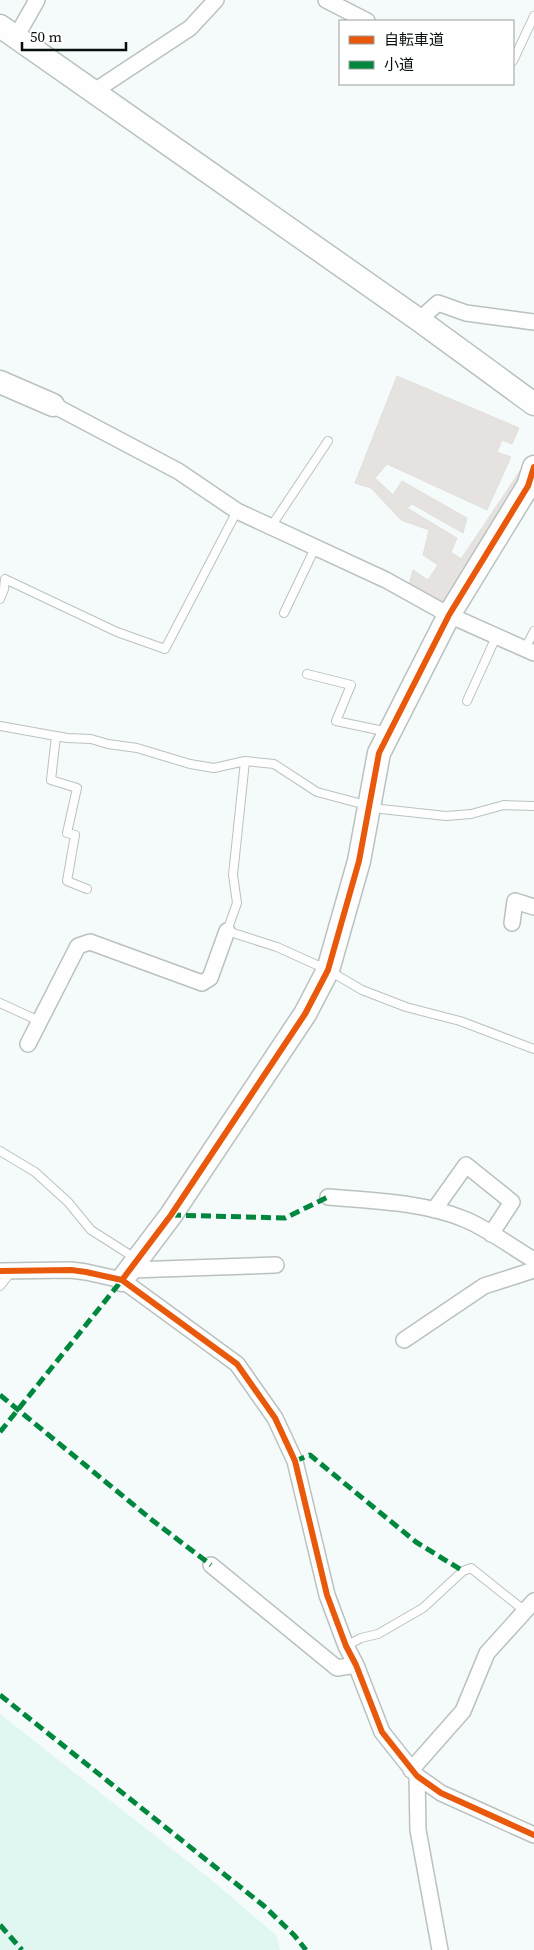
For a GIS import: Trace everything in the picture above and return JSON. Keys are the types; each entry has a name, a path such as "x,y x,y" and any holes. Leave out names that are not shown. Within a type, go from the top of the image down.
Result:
{"street":[{"path":"37,0 8,32 419,320 534,404"},
{"path":"93,92 190,28 216,0"},
{"path":"326,0 365,20"},
{"path":"419,320 438,303 466,313 534,322"},
{"path":"0,382 53,405 178,471 237,511 270,528 386,580 449,615 529,651"},
{"path":"131,1270 270,1068 305,1014 328,970 359,861 379,753 449,615 528,486 534,467"},
{"path":"512,923 515,900 534,907"},
{"path":"28,1044 78,946 90,942 202,983 210,978 227,930"},
{"path":"434,1210 466,1165 512,1202 491,1234"},
{"path":"328,1197 392,1202 434,1210 466,1220 534,1260"},
{"path":"6,1270 86,1272 276,1265"},
{"path":"131,1270 237,1364 275,1418 295,1461 327,1595 382,1732 414,1773 441,1793 534,1835"},
{"path":"404,1340 484,1286 534,1270"},
{"path":"211,1565 337,1668 356,1666"},
{"path":"440,1950 418,1830 414,1773 463,1711 487,1653 530,1606"}],"lane":[{"path":"514,59 534,16"},
{"path":"270,528 328,441"},
{"path":"2,578 117,632 165,649 237,511"},
{"path":"284,613 315,548"},
{"path":"0,599 4,590 2,578"},
{"path":"529,651 534,631"},
{"path":"466,701 496,637"},
{"path":"307,674 352,686 336,721 390,732"},
{"path":"0,726 56,736 91,739 137,748 190,764 214,768 245,761 274,764 317,792 390,810 446,816 471,814 504,805 534,806"},
{"path":"56,736 51,780 77,788 67,833 75,835 67,882 87,888"},
{"path":"245,761 233,875 237,903 227,930 277,947 328,970 362,990 406,1006 460,1020 534,1050"},
{"path":"0,1003 39,1022"},
{"path":"0,1151 35,1172 68,1202 91,1230 131,1270"},
{"path":"0,1286 6,1270"},
{"path":"346,1646 361,1638 378,1634 423,1608 463,1571 471,1568 530,1606"}],"green space":[{"path":"0,1714 214,1882 277,1936 280,1950 0,1950"}],"building":[{"path":"397,376 519,428 512,444 502,440 497,452 511,457 487,510 387,464 375,478 393,495 402,481 467,518 463,533 412,504 407,508 457,538 451,552 461,559 526,462 519,480 456,599 438,602 409,584 413,570 428,580 438,565 423,555 429,530 401,520 371,488 355,483"}],"marked path":[{"path":"171,1215 285,1218 328,1197"},
{"path":"0,1432 122,1280"},
{"path":"0,1395 152,1520 211,1565"},
{"path":"295,1461 310,1455 416,1542 463,1571"},
{"path":"0,1695 264,1906 294,1935 306,1950"},
{"path":"0,1925 22,1950"}],"cycle path":[{"path":"122,1280 171,1215 305,1014 328,970 359,861 379,753 449,615 528,486 534,467"},
{"path":"0,1271 71,1270 122,1280 237,1364 275,1418 295,1461 327,1595 382,1732 417,1776 441,1793 534,1835"}]}
